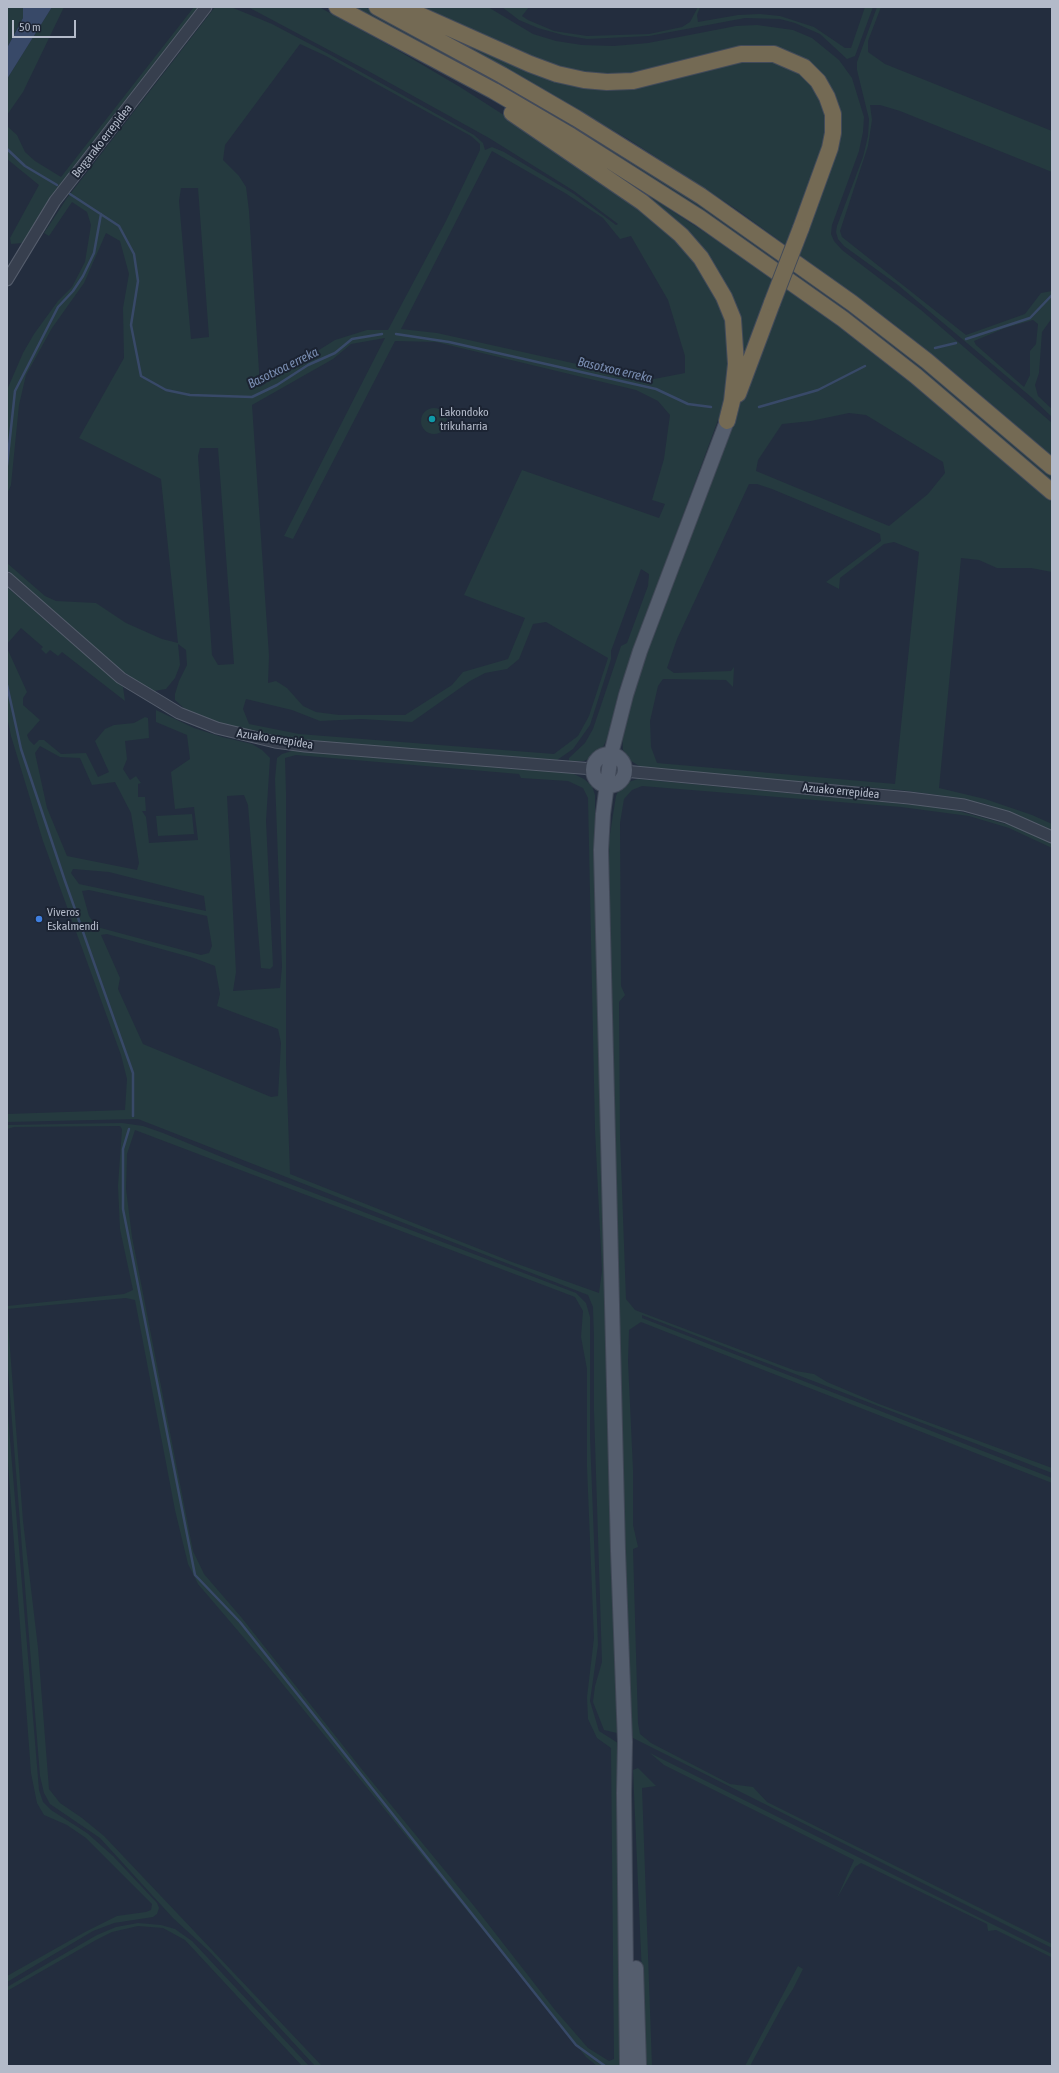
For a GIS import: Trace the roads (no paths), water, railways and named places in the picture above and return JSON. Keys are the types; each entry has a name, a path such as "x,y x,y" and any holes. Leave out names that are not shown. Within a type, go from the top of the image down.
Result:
{"highway":[{"path":"337,7 494,91 577,140 700,218 772,268 916,376 1052,492"},
{"path":"377,7 496,71 576,118 713,205 852,303 933,366 1052,466"},
{"path":"402,7 530,64 557,74 584,80 633,82 741,54 774,54 804,67 818,81 827,97 833,114 833,133 830,148 743,383 726,421"},
{"path":"402,41 572,152 642,202 681,235 701,258 720,290 733,319 736,364 732,401 726,421"}],"main road":[{"path":"627,2066 624,1793 625,1756 601,850 606,785 611,754 626,695 640,651 726,421"},
{"path":"611,754 621,760 624,771 618,782 606,785 599,782 594,777 593,769 595,761 602,755 611,754"},
{"path":"625,1756 630,1794 634,1878 639,2066"}],"street":[{"name":"Bergarako errepidea","path":"7,280 55,202 206,7"},
{"name":"Azuako errepidea","path":"7,578 121,678 179,713 217,728 275,742 305,746 593,769"},
{"name":"Azuako errepidea","path":"624,771 909,798 964,805 1007,817 1052,837"}],"water":[{"path":"23,7 52,7 7,79 7,48 23,18"}],"waterway":[{"name":"Basotxoa erreka","path":"7,149 25,166 57,185"},
{"name":"Basotxoa erreka","path":"70,194 119,226 134,254 138,281 131,325 141,376 166,390 190,395 252,397 277,385 308,365 335,353 352,339 382,334"},
{"path":"7,465 15,391 58,307 73,291 83,276 94,253 101,214"},
{"name":"Basotxoa erreka","path":"966,339 1030,318 1052,295"},
{"name":"Basotxoa erreka","path":"396,334 449,342 656,389 688,404 711,407"},
{"name":"Basotxoa erreka","path":"935,348 956,343"},
{"name":"Basotxoa erreka","path":"759,407 818,390 865,366"},
{"path":"7,685 21,749 65,881 133,1073 133,1116"},
{"path":"129,1129 123,1149 123,1209 195,1575 240,1622 576,2045 605,2066"}],"place":[{"name":"Lakondoko trikuharria","path":"432,419"},
{"name":"Viveros Eskalmendi","path":"39,919"}]}
